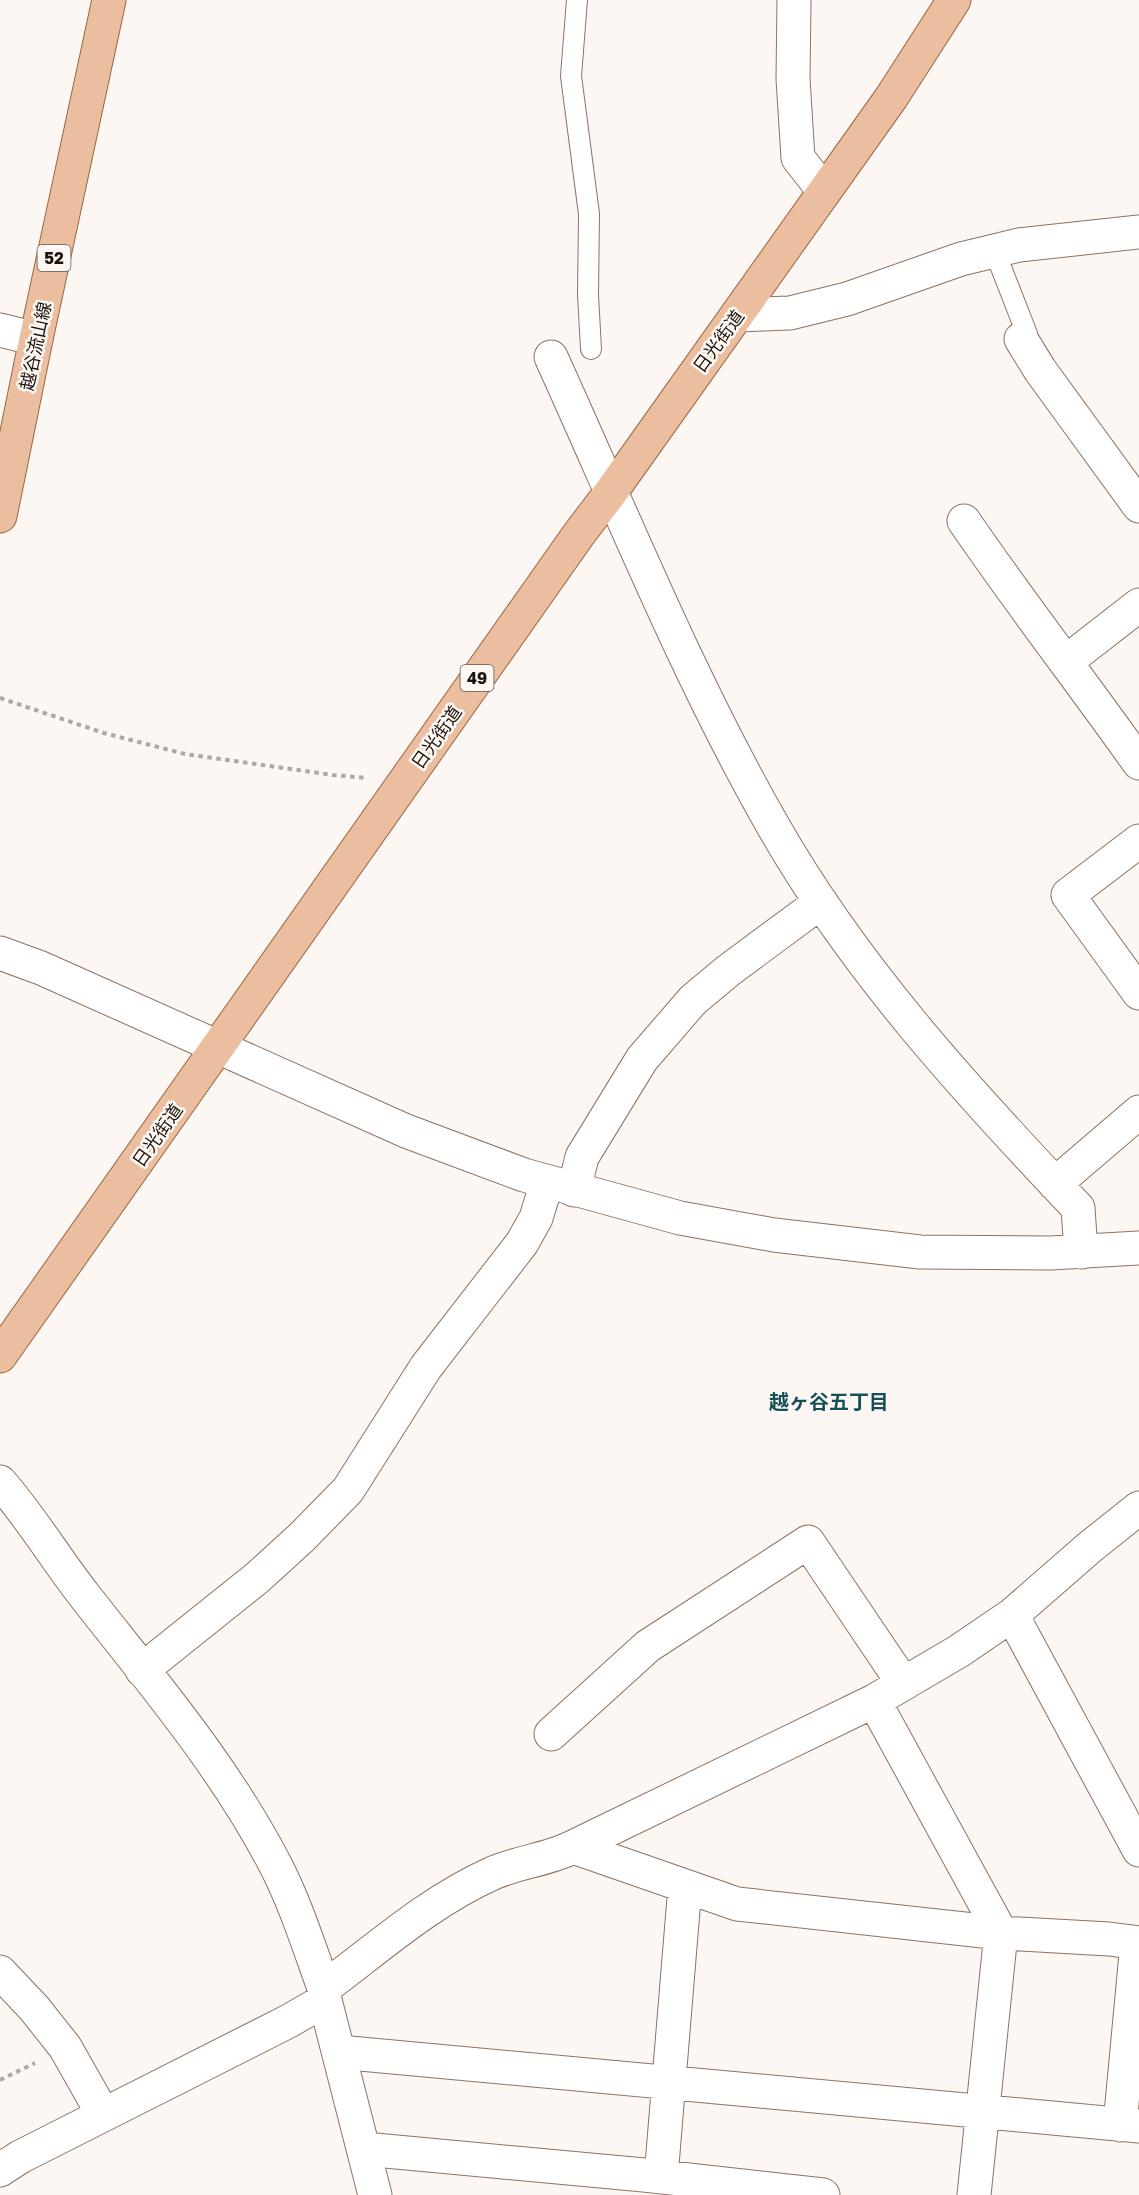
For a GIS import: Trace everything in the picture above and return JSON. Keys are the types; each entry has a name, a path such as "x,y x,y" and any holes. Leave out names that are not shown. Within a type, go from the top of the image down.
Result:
{"main road":[{"name":"越谷流山線","path":"0,516 109,0"},
{"name":"日光街道","path":"0,1356 518,621 891,98 954,0"}],"street":[{"path":"794,0 793,79 798,158 824,191"},
{"path":"737,315 790,313 847,299 961,259 1019,245 1139,232"},
{"path":"0,330 36,339"},
{"path":"1021,339 1040,370 1139,506"},
{"path":"550,357 709,703 773,825 821,902 899,1010 1078,1208 1081,1252"},
{"path":"964,521 1139,763"},
{"path":"1067,661 1139,605"},
{"path":"1139,841 1068,895 1139,993"},
{"path":"142,1670 257,1578 302,1537 348,1490 426,1367 522,1243 536,1218 582,1157 610,1109 650,1050 702,992 821,902"},
{"path":"0,952 41,968 406,1131 561,1186 680,1218 774,1236 920,1252 1051,1253 1139,1248"},
{"path":"1055,1184 1139,1112"},
{"path":"0,1482 15,1499 56,1560 218,1768 276,1866 296,1910 325,1994 375,2195"},
{"path":"0,2170 20,2157 289,2020 325,1994 444,1898 493,1873 557,1855 874,1701 959,1651 1012,1615 1139,1508"},
{"path":"551,1734 648,1646 808,1542 903,1683"},
{"path":"1012,1615 1139,1850"},
{"path":"874,1701 1001,1933 974,2195"},
{"path":"339,2052 1130,2125 1138,1943 1109,1939 1001,1933 737,1904 573,1847"},
{"path":"661,2177 685,1886"},
{"path":"0,1972 34,2008 64,2047 103,2114"},
{"path":"364,2149 823,2195"}],"lane":[{"path":"577,0 571,76 589,214 588,295 591,349"},
{"path":"994,252 1027,334 1021,339"}],"path":[{"path":"0,698 105,733 185,754 333,775 371,778"}],"district":[{"name":"越ヶ谷五丁目","path":"829,1401"}]}
